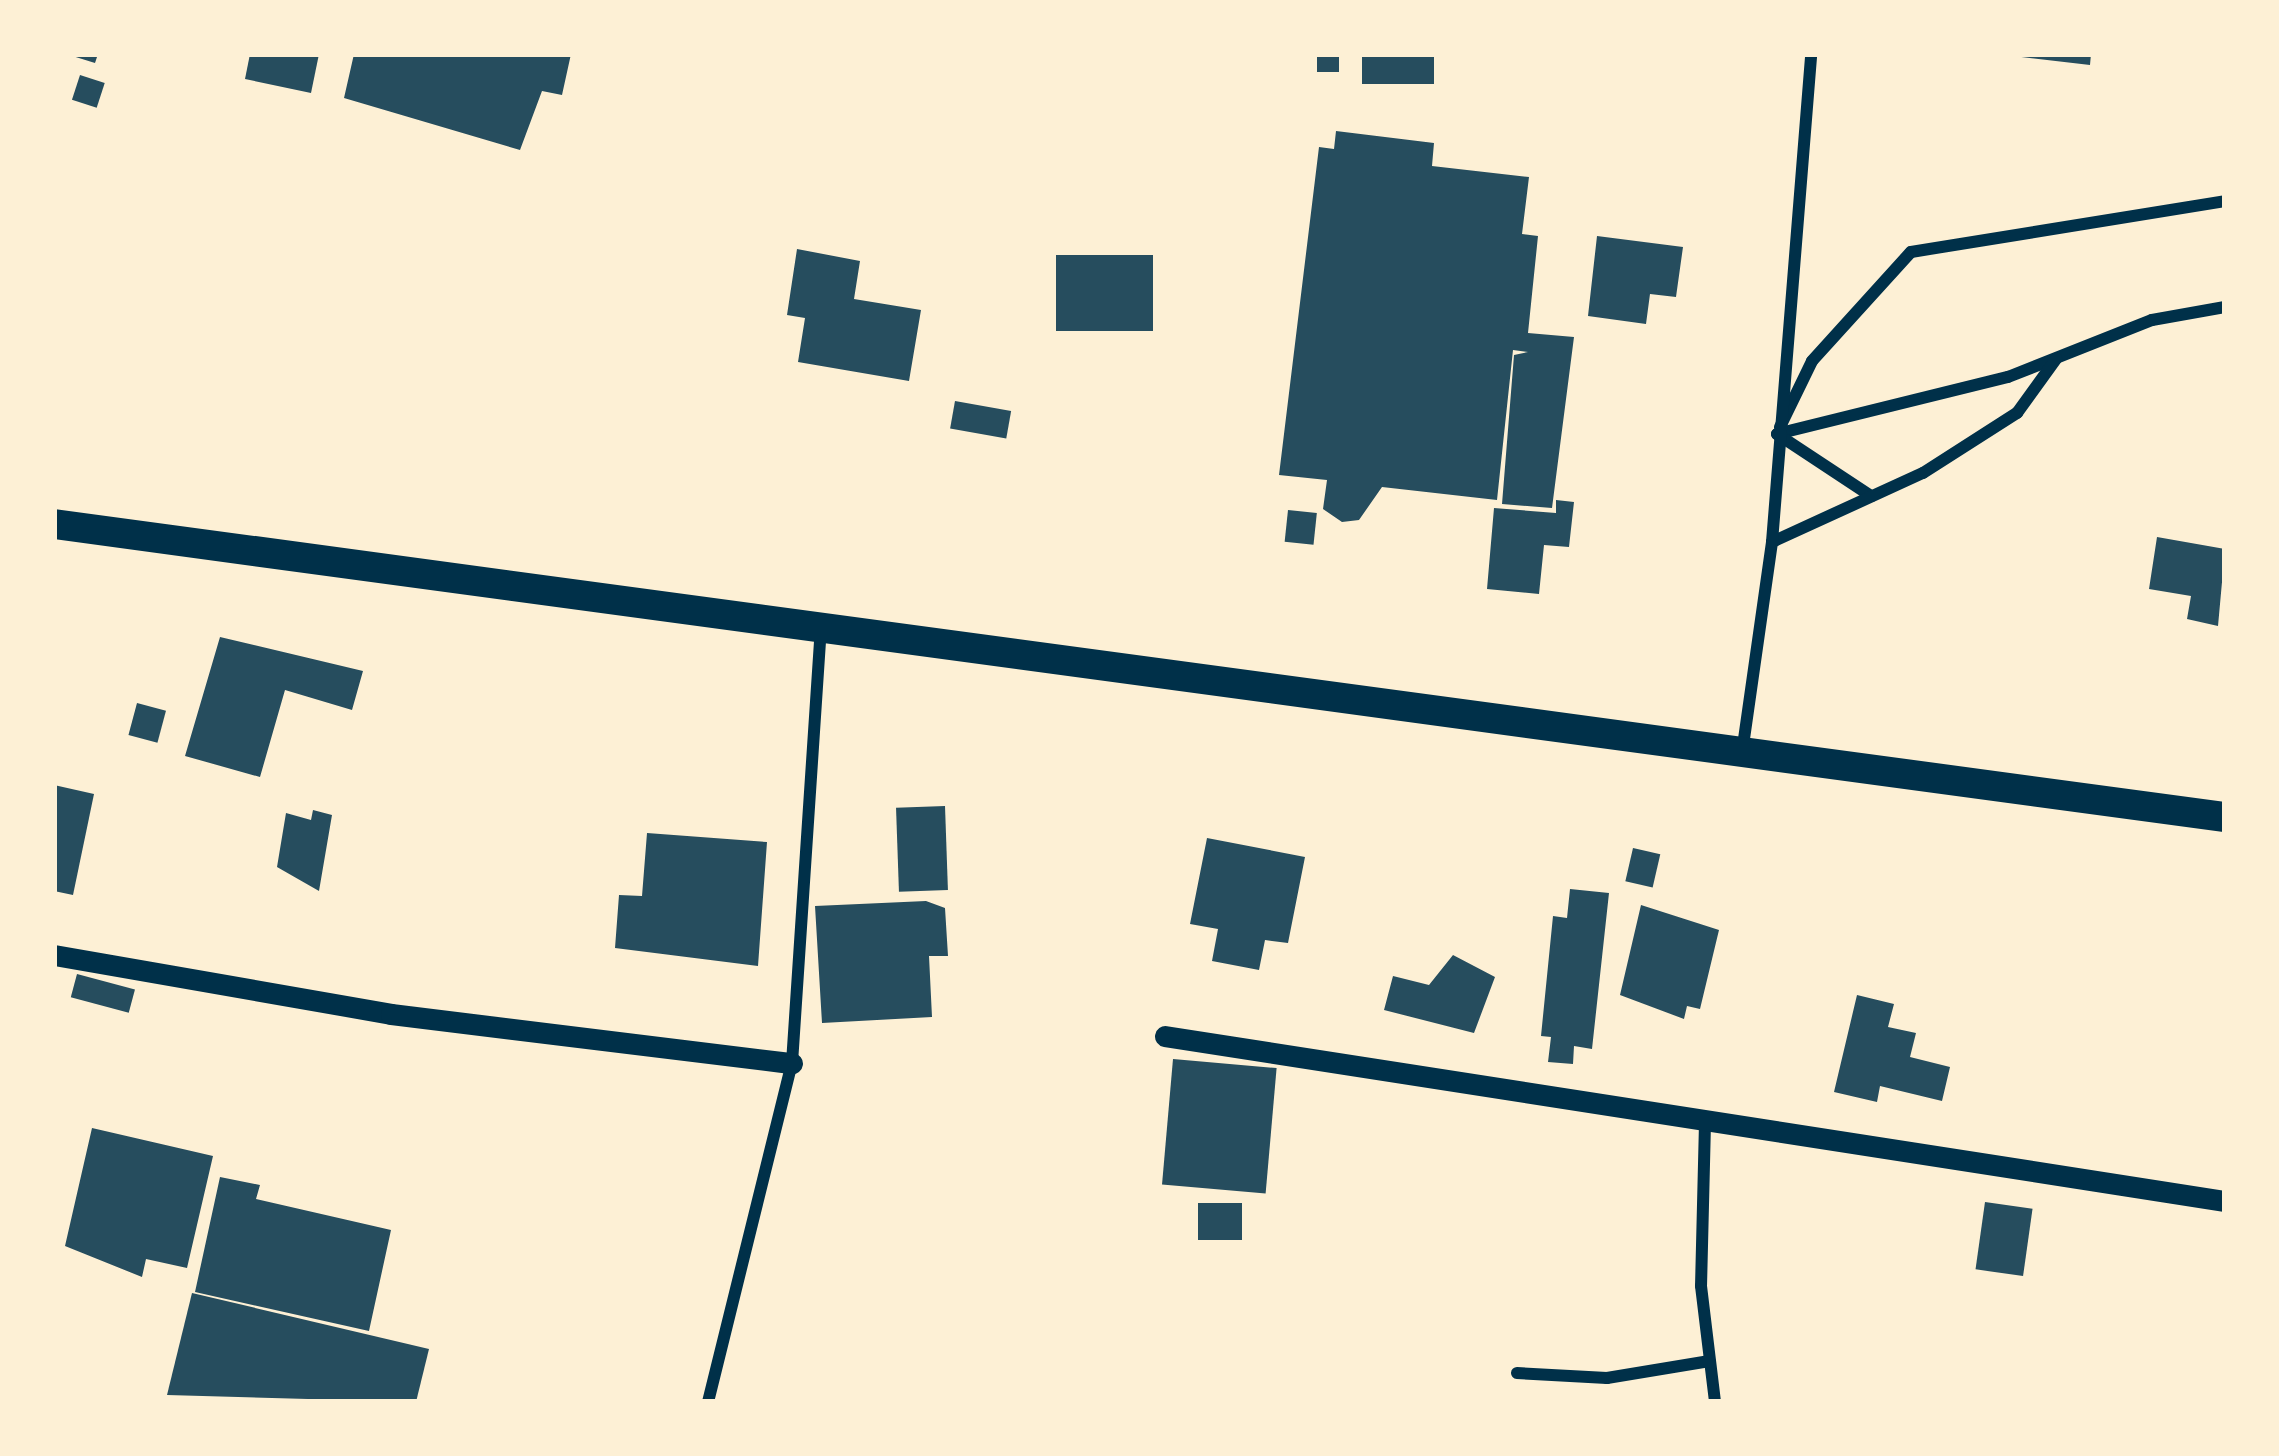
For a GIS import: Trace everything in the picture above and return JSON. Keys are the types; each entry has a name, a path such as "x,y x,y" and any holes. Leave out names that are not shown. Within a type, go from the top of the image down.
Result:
{"main road":[{"path":"54,524 821,632 2225,817"}],"street":[{"path":"1742,754 1772,542 1777,434 1811,54"},
{"path":"1777,434 1812,361 1912,252 2225,201"},
{"path":"1777,434 2057,358 2152,320 2225,307"},
{"path":"1772,542 1871,496 2018,412 2057,358"},
{"path":"1777,434 1871,496"},
{"path":"708,1402 792,1063 821,632"},
{"path":"54,956 391,1014 792,1063"},
{"path":"1165,1036 1706,1124 2225,1201"},
{"path":"1706,1124 1710,1361 1715,1402"},
{"path":"1517,1372 1606,1378 1710,1361"}],"building":[{"path":"66,54 98,54 95,63"},
{"path":"250,54 319,54 311,93 245,79"},
{"path":"354,54 571,54 562,95 542,91 520,150 344,98"},
{"path":"1317,54 1339,54 1339,72 1317,72"},
{"path":"1362,54 1434,54 1434,84 1362,84"},
{"path":"1996,54 2091,54 2090,65"},
{"path":"80,75 105,83 97,108 72,100"},
{"path":"1336,131 1434,143 1432,166 1529,177 1522,234 1538,236 1528,333 1574,337 1552,508 1502,504 1514,355 1528,352 1513,350 1497,500 1382,487 1359,520 1342,522 1323,509 1327,480 1279,475 1319,147 1334,149"},
{"path":"1597,236 1683,247 1676,297 1650,294 1646,324 1588,316"},
{"path":"797,249 860,261 854,299 921,310 909,381 798,362 805,318 787,315"},
{"path":"1056,255 1153,255 1153,331 1056,331"},
{"path":"955,401 1011,411 1006,438 950,429"},
{"path":"1556,500 1574,502 1569,547 1544,545 1539,594 1487,589 1494,508 1556,513"},
{"path":"1288,510 1317,513 1313,545 1285,542"},
{"path":"2157,537 2225,549 2218,626 2187,619 2191,596 2149,589"},
{"path":"220,637 363,671 352,710 285,690 260,777 185,756"},
{"path":"137,703 166,711 157,743 128,735"},
{"path":"54,785 94,794 73,895 54,891"},
{"path":"945,806 948,890 899,892 896,808"},
{"path":"313,810 332,815 319,891 277,867 286,813 311,820"},
{"path":"647,833 767,842 758,966 615,948 619,895 642,896"},
{"path":"1207,838 1305,857 1288,943 1265,940 1259,970 1212,961 1218,929 1190,924"},
{"path":"1633,848 1660,854 1653,887 1625,881"},
{"path":"1570,889 1609,893 1592,1049 1574,1046 1573,1064 1548,1062 1551,1037 1541,1036 1553,916 1567,918"},
{"path":"926,901 945,908 948,956 929,956 932,1017 822,1023 815,906"},
{"path":"1641,905 1719,930 1700,1009 1687,1006 1684,1019 1620,995"},
{"path":"1453,955 1495,977 1474,1033 1384,1010 1393,976 1429,985"},
{"path":"77,974 135,990 129,1013 71,997"},
{"path":"1857,995 1894,1004 1888,1027 1916,1033 1910,1057 1950,1067 1942,1101 1880,1086 1877,1102 1834,1092"},
{"path":"1173,1059 1277,1068 1266,1194 1162,1185"},
{"path":"92,1128 213,1156 187,1268 146,1259 142,1277 65,1246"},
{"path":"220,1177 260,1185 256,1199 391,1230 369,1331 195,1292"},
{"path":"1985,1202 2033,1209 2023,1276 1976,1269"},
{"path":"1198,1203 1242,1203 1242,1240 1198,1240"},
{"path":"192,1293 429,1349 416,1402 167,1395"}]}
